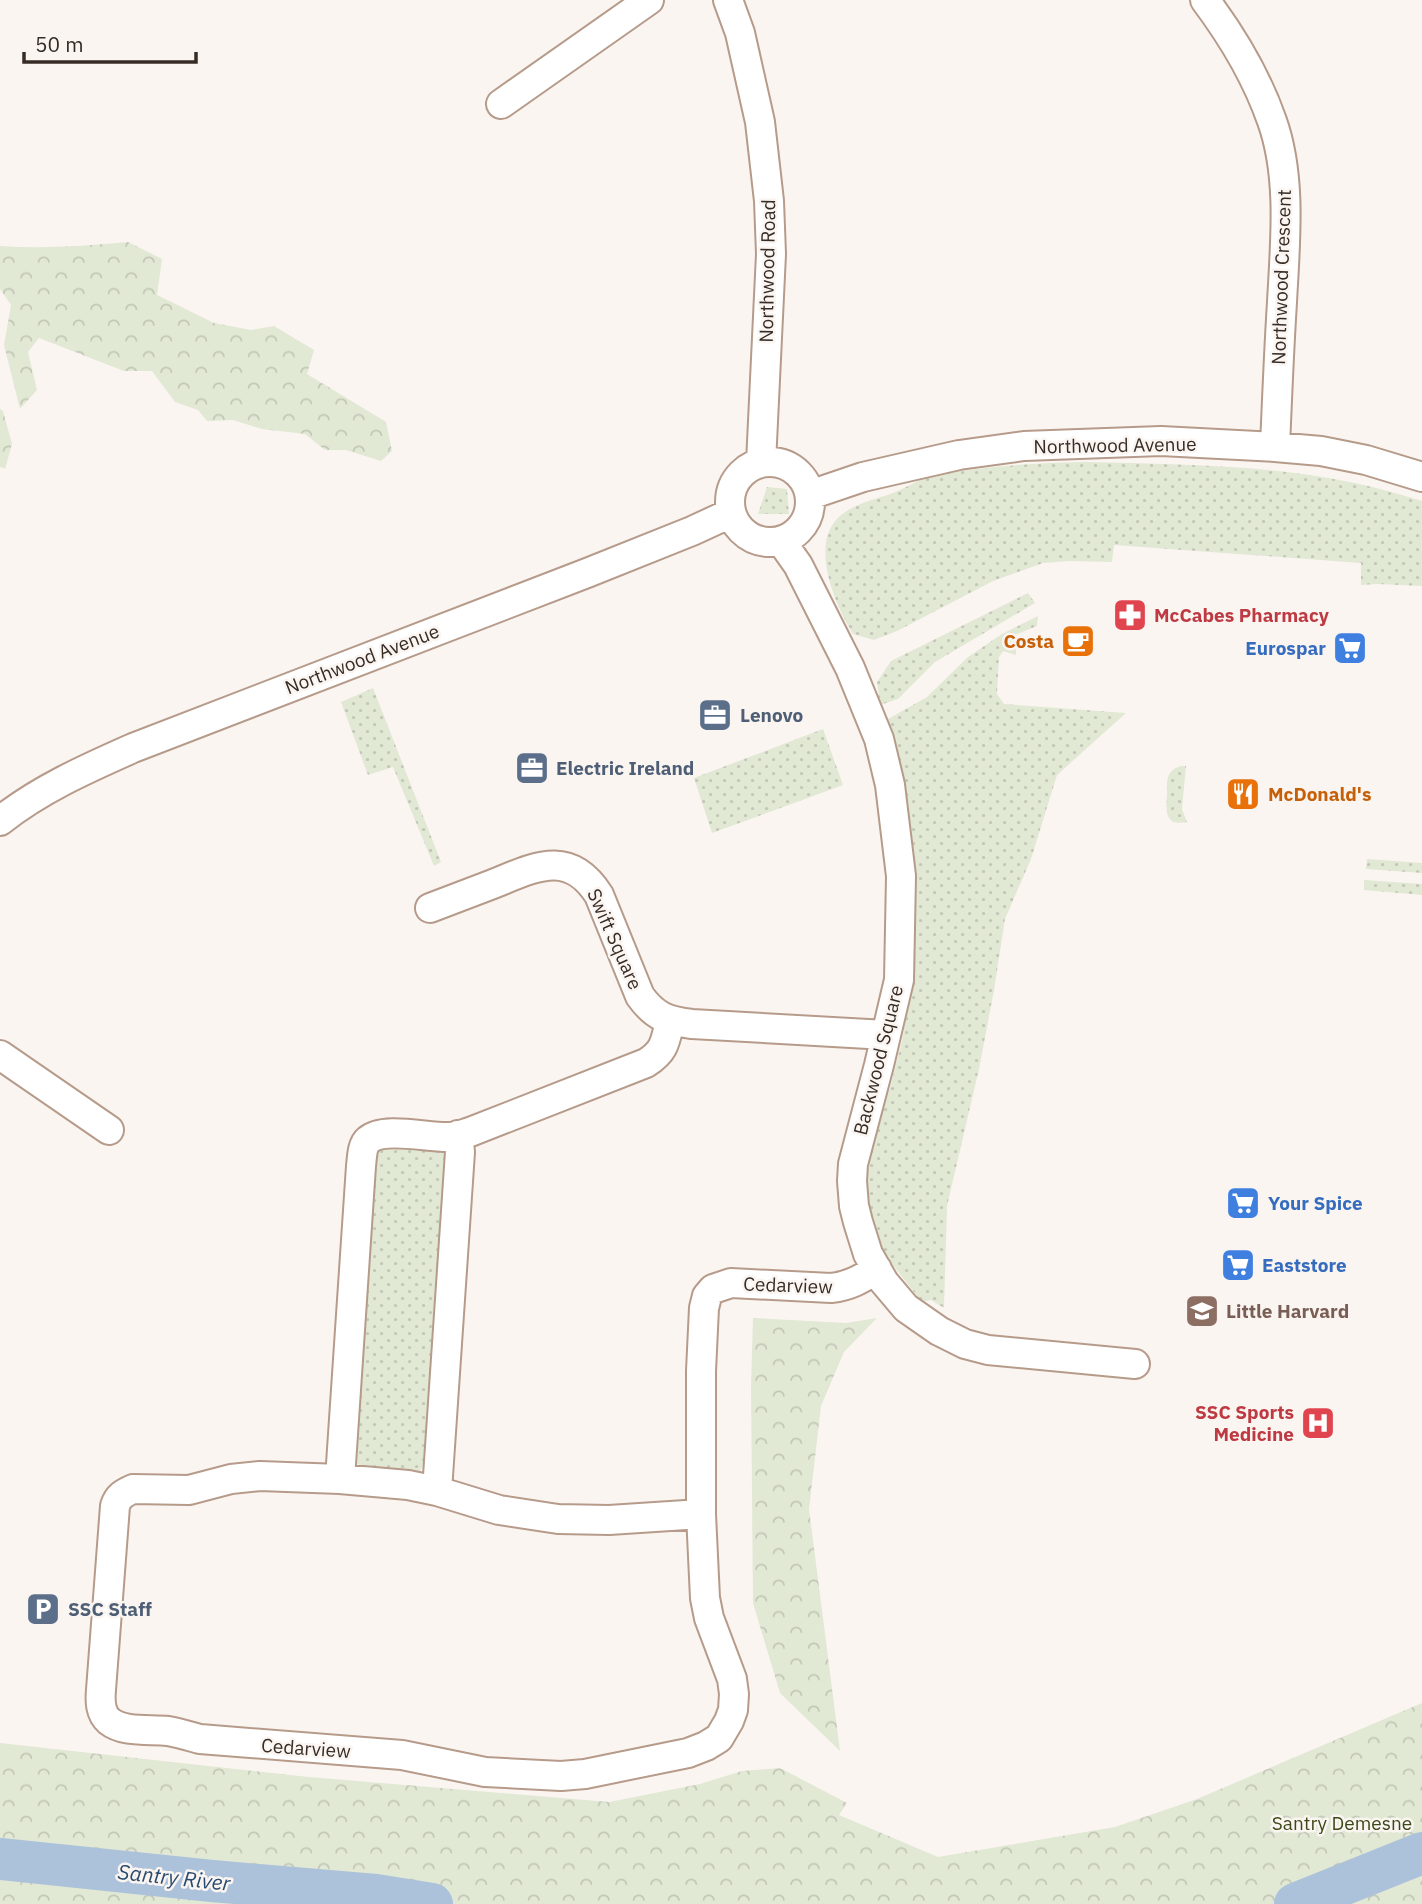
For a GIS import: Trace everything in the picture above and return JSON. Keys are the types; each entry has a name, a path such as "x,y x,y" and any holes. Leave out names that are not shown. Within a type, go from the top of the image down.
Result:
{"street":[{"path":"501,104 649,0"},
{"name":"Northwood Road","path":"728,0 740,33 760,122 769,201 771,254 761,463"},
{"name":"Northwood Crescent","path":"1219,6 1273,122 1282,165 1286,217 1275,447"},
{"name":"Northwood Avenue","path":"810,495 863,477 916,464 1024,446 1161,442 1275,447 1321,451 1366,460 1422,477"},
{"path":"777,462 792,468 804,480 810,495 810,509 805,523 797,532 781,541 762,541 745,533 731,513 731,495 736,481 745,471 761,463 777,462"},
{"name":"Northwood Avenue","path":"0,821 82,771 133,748 587,573 731,513"},
{"name":"Backwood Square","path":"781,541 798,565 850,668 879,739 890,785 901,876 899,980 855,1153 852,1181 854,1206 868,1254 884,1282 906,1308 939,1331 965,1344 988,1350 1135,1364"},
{"name":"Swift Square","path":"430,908 541,866 560,865 570,868 585,876 599,895 640,996 647,1006 670,1021"},
{"path":"340,1479 364,1145 368,1140 387,1133 438,1137 470,1132 646,1063 658,1055 670,1021 886,1035"},
{"path":"0,1055 109,1130"},
{"path":"437,1491 460,1152 458,1135"},
{"name":"Cedarview","path":"701,1514 609,1520 558,1519 499,1510 408,1485 340,1479 260,1476 244,1477 189,1490 133,1489 125,1492 115,1506 100,1704 108,1720 125,1727 170,1732 200,1739 402,1755 485,1772 526,1775 585,1774 688,1753 706,1746 719,1738 729,1721 734,1694 732,1679 709,1618 705,1598 701,1514 701,1371 707,1296 713,1289 731,1283 831,1288 846,1286 877,1269"}],"green space":[{"path":"128,242 162,259 157,295 214,323 251,330 274,326 314,350 307,374 386,422 392,451 381,461 346,450 325,450 305,434 262,429 233,420 207,421 198,410 175,402 152,371 124,371 39,338 28,352 37,390 20,409 4,345 11,305 0,289 0,246 64,247"},
{"path":"0,409 3,411 12,444 5,469 0,467"},
{"path":"1084,462 1212,466 1296,473 1380,489 1422,501 1422,586 1361,585 1361,563 1114,545 1112,562 1043,563 993,581 897,631 874,640 853,634 833,593 826,561 829,531 842,514 937,473"},
{"path":"767,487 787,489 789,514 758,514"},
{"path":"1028,593 1035,603 935,662 898,699 880,705 877,682 891,661"},
{"path":"1038,616 1037,626 1015,635 1016,655 1003,651 999,657 997,694 1004,704 1126,713 1057,775 1031,859 1005,919 979,1069 947,1206 944,1308 931,1300 922,1302 885,1255 867,1205 865,1163 876,1122 890,1088 914,975 916,899 912,836 888,719 927,697 968,657 1002,634"},
{"path":"373,688 441,862 434,866 393,767 368,775 341,702"},
{"path":"823,729 843,785 712,833 694,778"},
{"path":"1186,766 1182,809 1187,822 1179,823 1168,816 1167,782 1173,770"},
{"path":"1367,859 1422,863 1422,873 1366,869"},
{"path":"1364,880 1422,884 1422,895 1364,890"},
{"path":"388,1145 439,1149 448,1161 427,1461 420,1471 413,1473 373,1471 354,1460 375,1153 380,1147"},
{"path":"753,1318 846,1323 877,1318 844,1352 821,1406 809,1509 840,1751 780,1693 753,1603"},
{"name":"Santry Demesne","path":"1422,1703 1422,1904 0,1904 0,1743 309,1777 609,1802 700,1784 742,1771 780,1768 847,1803 839,1815 938,1857 1115,1827 1197,1799"}],"waterway":[{"name":"Santry River","path":"1295,1904 1422,1853"},
{"name":"Santry River","path":"0,1859 376,1895 432,1904"}],"place":[{"name":"McCabes Pharmacy","path":"1130,615"},
{"name":"Costa","path":"1078,641"},
{"name":"Eurospar","path":"1350,648"},
{"name":"Lenovo","path":"715,715"},
{"name":"Electric Ireland","path":"532,768"},
{"name":"McDonald's","path":"1243,794"},
{"name":"Your Spice","path":"1243,1203"},
{"name":"Eaststore","path":"1238,1265"},
{"name":"Little Harvard","path":"1202,1311"},
{"name":"SSC Sports Medicine","path":"1318,1423"},
{"name":"SSC Staff","path":"43,1609"}]}
